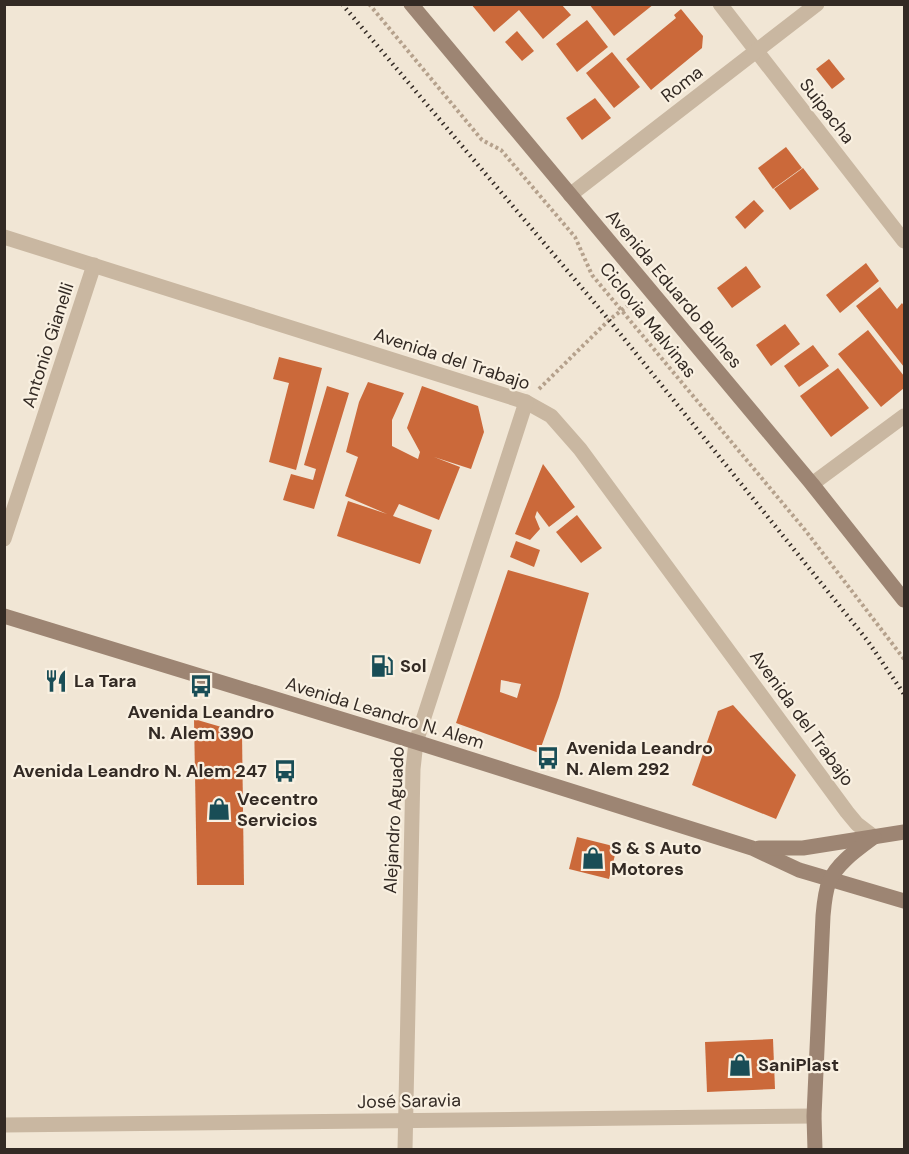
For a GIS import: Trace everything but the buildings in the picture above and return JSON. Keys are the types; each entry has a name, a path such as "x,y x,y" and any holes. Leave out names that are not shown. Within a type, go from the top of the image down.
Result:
{"main road":[{"name":"Avenida Eduardo Bulnes","path":"411,4 812,484 904,600"},
{"name":"Avenida Leandro N. Alem","path":"4,616 752,848 799,870 904,901"},
{"name":"Avenida Leandro N. Alem","path":"752,848 803,848 904,832"},
{"path":"814,1149 826,890 830,880 844,861 874,837"}],"street":[{"name":"Suipacha","path":"720,4 904,241"},
{"name":"Roma","path":"570,195 817,4"},
{"name":"Avenida del Trabajo","path":"4,237 526,402 550,416 580,449 847,812 857,824 874,837"},
{"name":"Antonio Gianelli","path":"4,539 94,266"},
{"name":"Alejandro Aguado","path":"405,1149 413,769 416,742 526,402"},
{"path":"812,484 904,416"},
{"name":"José Saravia","path":"4,1125 814,1116"}],"path":[{"name":"Ciclovia Malvinas","path":"369,4 482,140 501,150 576,237 592,275 621,313 805,530 904,659"},
{"path":"526,402 609,320 621,313 648,288"}],"railway":[{"path":"342,4 609,320 867,640 904,694"}],"place":[{"name":"Sol","path":"382,666"},
{"name":"La Tara","path":"56,681"},
{"name":"Avenida Leandro N. Alem 390","path":"201,686"},
{"name":"Avenida Leandro N. Alem 292","path":"548,758"},
{"name":"Avenida Leandro N. Alem 247","path":"285,771"},
{"name":"Vecentro Servicios","path":"219,809"},
{"name":"S & S Auto Motores","path":"593,858"},
{"name":"SaniPlast","path":"740,1065"}]}
